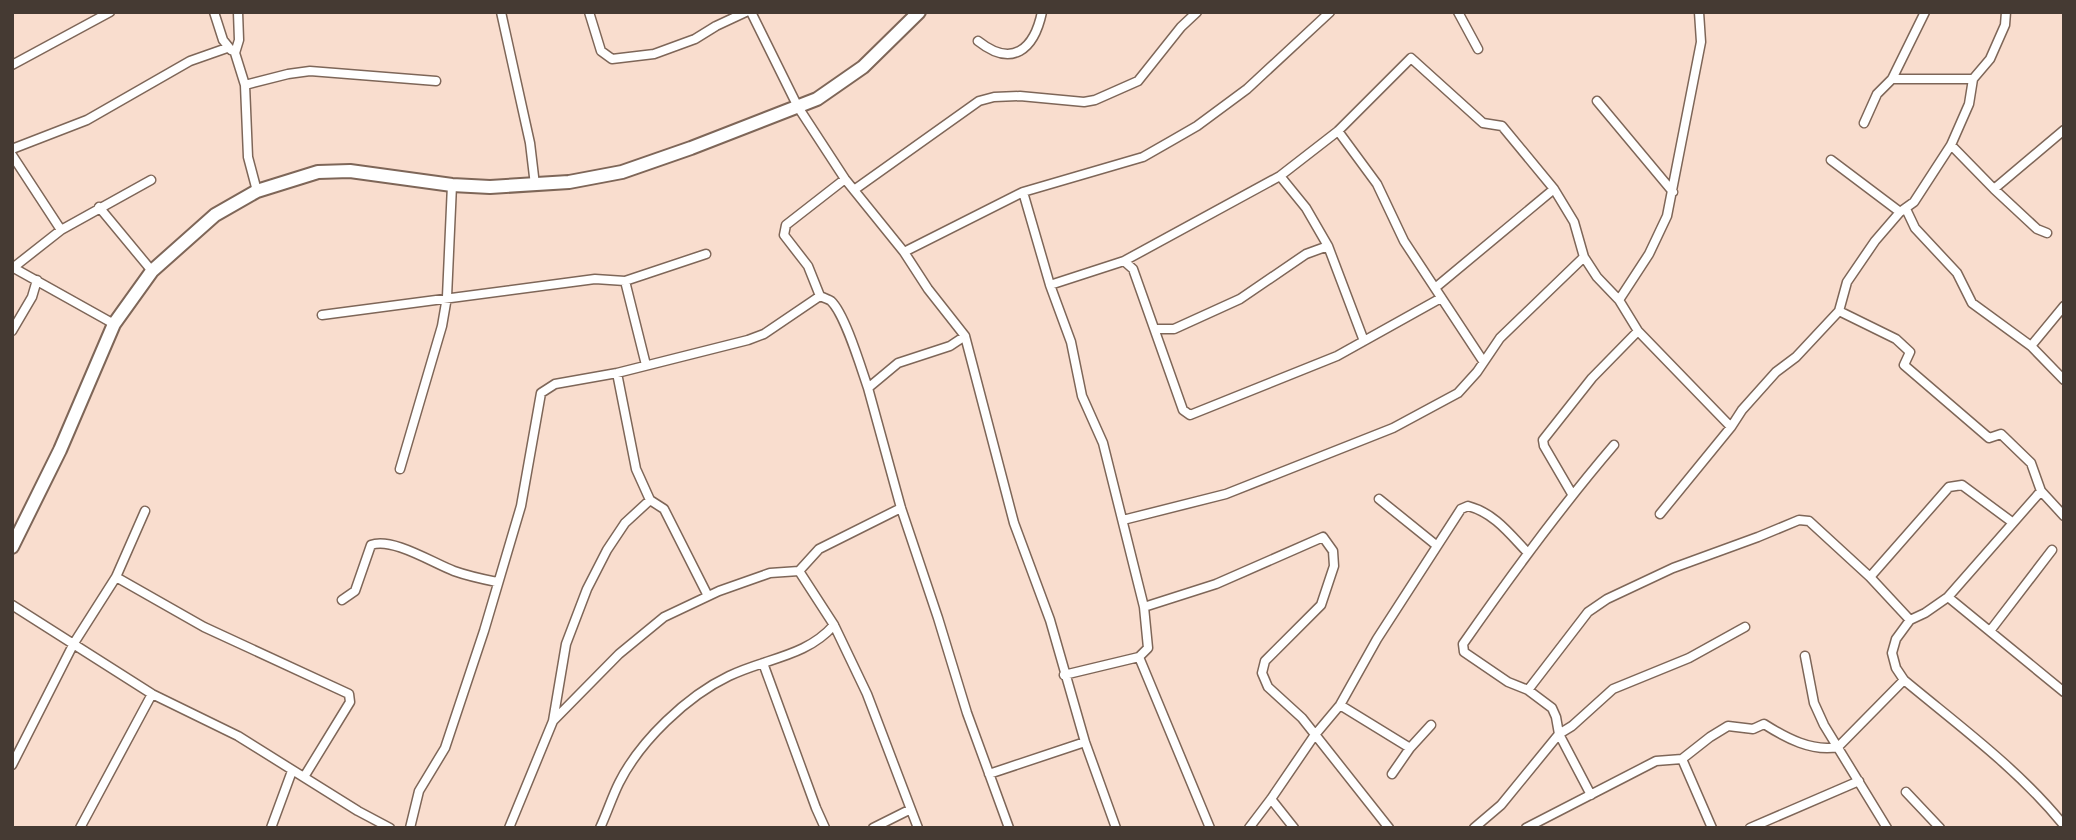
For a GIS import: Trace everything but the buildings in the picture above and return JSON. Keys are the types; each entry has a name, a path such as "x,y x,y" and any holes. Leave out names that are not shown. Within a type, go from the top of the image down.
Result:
{"main road":[{"path":"12,547 60,450 114,324 152,271 215,215 257,191 318,172 369,173 452,185 490,187 569,182 622,172 798,107 835,88 863,67 919,12"}],"street":[{"path":"12,65 110,12"},
{"path":"214,12 245,85 248,157 257,191"},
{"path":"12,149 87,120 190,61 231,51 239,40 238,12"},
{"path":"501,12 530,143 535,185"},
{"path":"589,12 601,51 612,59 654,54 695,39 748,12 798,107 845,179 904,252 928,289 965,336 1014,523 1050,620 1084,742 1116,828"},
{"path":"978,41 1006,55 1021,51 1028,46 1040,24 1042,12"},
{"path":"854,190 979,101 994,97 1020,96 1084,102 1095,100 1138,81 1181,27 1197,12"},
{"path":"904,252 1023,192 1143,157 1197,126 1247,89 1330,12"},
{"path":"1458,12 1478,49"},
{"path":"1619,300 1648,254 1667,216 1702,42 1699,12"},
{"path":"1864,123 1877,94 1892,79 1924,12"},
{"path":"1660,514 1731,427 1738,413 1839,311 1847,282 1875,241 1914,202 1951,145 1969,104 1973,79 1990,59 2005,25 2006,12"},
{"path":"1050,285 1124,261 1280,176 1338,131 1411,58 1483,123 1502,126 1554,189 1574,222 1584,257 1597,277 1619,300 1638,331 1731,427"},
{"path":"245,85 310,71 436,81"},
{"path":"1892,79 1973,79"},
{"path":"1597,101 1673,192"},
{"path":"1994,189 2064,130"},
{"path":"1338,131 1377,184 1404,241 1482,361"},
{"path":"1951,145 2037,229 2047,233"},
{"path":"12,155 61,230"},
{"path":"1831,160 1903,211 1956,273 1972,303 2031,346 2064,380"},
{"path":"1280,176 1306,208 1328,246 1364,341"},
{"path":"845,179 786,225 784,235 808,266 820,296 830,300 852,341 868,388 901,508 1009,828"},
{"path":"114,324 13,267 61,230 151,180"},
{"path":"400,469 435,356 447,297 452,185"},
{"path":"1435,288 1554,189"},
{"path":"1023,192 1050,285 1071,342 1082,396 1103,443 1144,607 1148,648 1139,657 1065,675"},
{"path":"99,207 152,271"},
{"path":"1155,329 1174,329 1240,299 1306,254 1328,246"},
{"path":"322,314 595,279 625,281 706,254"},
{"path":"1123,520 1226,494 1393,428 1458,393 1478,372 1482,361 1500,338 1584,257"},
{"path":"1124,261 1133,269 1183,410 1190,415 1337,356 1441,298"},
{"path":"12,331 32,297 37,280"},
{"path":"625,281 646,365"},
{"path":"410,828 419,791 445,748 467,687 521,506 541,393 555,384 617,373 764,334 820,296"},
{"path":"2031,346 2064,306"},
{"path":"1839,311 1896,339 1910,352 1904,365 1989,438 2001,434 2031,463 2041,491 2064,516"},
{"path":"1572,494 1543,440 1592,378 1638,331"},
{"path":"868,388 898,363 950,346 965,336"},
{"path":"617,373 636,470 650,500 664,509 708,596"},
{"path":"1591,795 1559,734 1552,708 1528,690 1508,682 1472,658 1464,652 1463,644 1527,552 1614,445"},
{"path":"1870,577 1950,488 1962,485 2012,522"},
{"path":"2041,491 1948,597 1925,614 1910,620 1896,639 1892,653 1896,668 1904,680 1997,757 2048,806 2062,824"},
{"path":"1379,499 1436,545"},
{"path":"509,828 554,721 566,644 587,589 607,550 625,523 650,500"},
{"path":"1249,828 1314,736 1340,705 1377,639 1461,509 1468,506 1482,510 1499,522 1527,552"},
{"path":"554,721 620,654 664,617 708,596 770,573 799,571 819,549 901,508"},
{"path":"12,765 74,643 116,577 145,512"},
{"path":"1528,690 1588,612 1607,599 1673,568 1799,520 1809,521 1870,577 1910,620"},
{"path":"1144,607 1216,584 1323,537 1333,551 1334,566 1321,606 1265,661 1262,673 1268,687 1302,718 1389,828"},
{"path":"342,600 355,592 371,545 380,541 418,554 457,572 497,582"},
{"path":"1990,631 2052,550"},
{"path":"799,571 834,625 867,694 918,828"},
{"path":"116,577 204,628 349,694 350,702 304,777"},
{"path":"1948,597 2064,692"},
{"path":"12,605 152,694 238,736 390,828"},
{"path":"600,828 620,781 673,713 729,676 778,660 809,646 824,637 834,625"},
{"path":"1474,828 1501,805 1559,734 1572,726 1613,689 1689,658 1745,627"},
{"path":"1805,656 1814,703 1824,725 1887,828"},
{"path":"1139,657 1210,828"},
{"path":"763,663 825,828"},
{"path":"1526,828 1656,761 1682,759 1728,726 1752,729 1765,724 1790,740 1826,749 1838,747 1904,680"},
{"path":"80,828 152,694"},
{"path":"1340,705 1410,748"},
{"path":"1392,774 1410,748 1431,725"},
{"path":"989,774 1084,742"},
{"path":"1682,759 1712,828"},
{"path":"271,828 292,771"},
{"path":"1750,828 1859,781"},
{"path":"1906,792 1941,828"},
{"path":"1271,799 1294,828"},
{"path":"873,828 909,810"}]}
